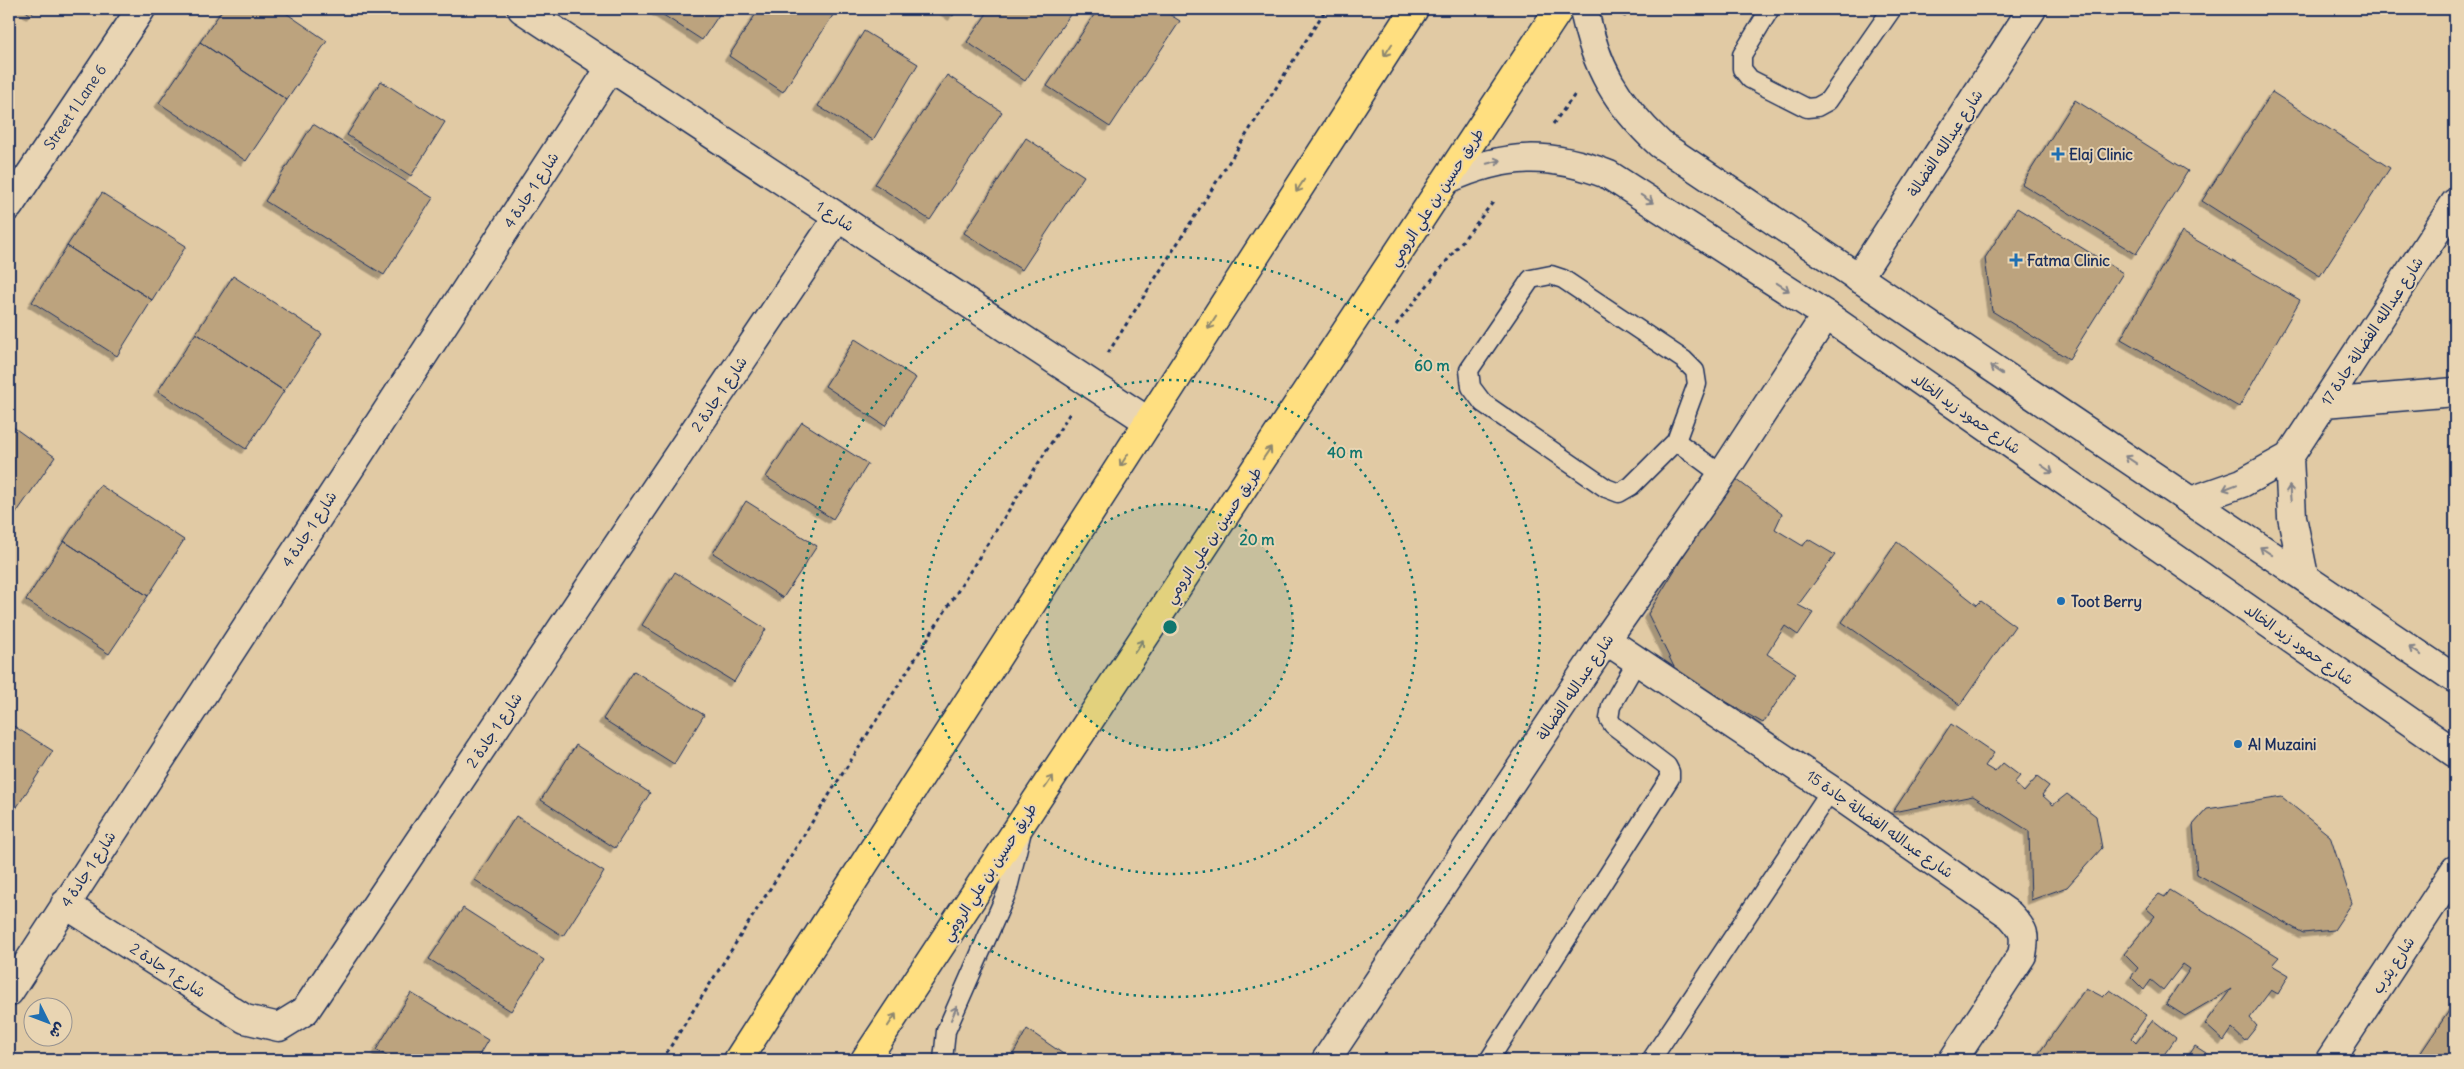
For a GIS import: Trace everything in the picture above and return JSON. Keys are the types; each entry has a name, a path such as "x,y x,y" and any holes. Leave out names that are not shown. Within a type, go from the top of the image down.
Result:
{"highway":[{"path":"738,1060 1414,9"},
{"name":"طريق حسين بن علي الرومي","path":"865,1060 1560,9"}],"street":[{"name":"Street 1 Lane 6","path":"9,206 141,9"},
{"name":"شارع 1","path":"522,9 1148,422"},
{"path":"1584,9 1598,63 1614,93 1635,121 1660,144 2455,679"},
{"name":"شارع عبدالله الفضالة","path":"1858,278 2032,9"},
{"name":"شارع 1 جادة 4","path":"9,992 611,67"},
{"name":"شارع حمود زيد الخالد","path":"1448,179 1474,167 1501,160 1529,157 1556,159 1583,165 1609,176 1826,316 2455,753"},
{"name":"شارع عبدالله الفضالة جادة 17","path":"2191,501 2242,483 2289,457 2455,204"},
{"name":"شارع 1 جادة 2","path":"65,904 245,1019 279,1027 305,1011 838,217"},
{"name":"شارع عبدالله الفضالة","path":"1326,1060 1606,640 1722,475 1826,316"},
{"path":"2324,403 2455,392"},
{"path":"2289,457 2292,517 2304,576"},
{"name":"شارع عبدالله الفضالة جادة 15","path":"1606,640 1831,790 2010,915 2021,927 2025,938 2022,955 1953,1060"},
{"name":"شارع يثرب","path":"2330,1060 2455,870"}],"lane":[{"path":"1770,9 1742,55 1742,69 1750,79 1807,108 1818,107 1828,101 1892,9"},
{"path":"1551,275 1563,280 1684,360 1695,371 1697,384 1676,441 1630,486 1619,493 1606,488 1483,403 1471,387 1469,370 1531,279 1551,275"},
{"path":"1676,441 1722,475"},
{"path":"1489,1060 1670,778 1667,766 1613,725 1609,719 1611,706 1637,661"},
{"path":"1651,1060 1831,790"},
{"path":"943,1060 946,1031 1007,892 1024,819"}],"path":[{"path":"662,1060 1326,9"},
{"path":"1620,26 1627,9"}],"building":[{"path":"23,9 36,9 31,15"},
{"path":"223,9 280,9 327,41 287,100 200,42"},
{"path":"654,9 723,9 702,40"},
{"path":"759,9 837,9 783,92 729,56"},
{"path":"943,9 957,9 953,16"},
{"path":"990,9 1074,9 1025,81 967,42"},
{"path":"1098,9 1161,9 1180,21 1110,127 1047,86"},
{"path":"864,31 918,64 873,140 818,106"},
{"path":"200,42 287,100 246,161 159,103"},
{"path":"947,75 1002,112 930,220 875,184"},
{"path":"381,81 445,122 411,176 347,135"},
{"path":"2272,92 2390,168 2320,276 2202,201"},
{"path":"2075,100 2188,171 2136,254 2022,184"},
{"path":"313,124 433,198 384,275 265,201"},
{"path":"1026,138 1084,176 1022,270 964,233"},
{"path":"102,193 186,246 152,300 67,246"},
{"path":"2017,208 2123,273 2069,359 1992,311 1985,258"},
{"path":"2182,232 2300,300 2239,407 2121,339"},
{"path":"67,246 152,300 117,356 32,302"},
{"path":"233,276 322,334 284,391 196,333"},
{"path":"196,333 284,391 246,449 158,391"},
{"path":"855,339 916,378 885,426 825,386"},
{"path":"802,422 868,464 833,519 766,477"},
{"path":"9,424 55,457 17,512 9,506"},
{"path":"1732,476 1782,514 1775,529 1803,546 1808,539 1835,555 1798,605 1813,613 1798,635 1785,626 1767,654 1796,673 1763,723 1677,673 1648,614"},
{"path":"100,485 184,540 148,596 64,541"},
{"path":"746,501 817,546 783,598 713,553"},
{"path":"9,506 17,512 9,524"},
{"path":"64,541 148,596 109,654 26,600"},
{"path":"1897,542 1977,605 1981,601 2015,626 1960,705 1842,622"},
{"path":"675,572 766,629 734,682 642,625"},
{"path":"634,671 704,715 674,764 603,719"},
{"path":"9,723 53,751 17,807 9,802"},
{"path":"1951,724 1994,753 1985,766 1995,772 2003,763 2020,776 2014,783 2024,792 2037,777 2049,786 2042,795 2053,805 2067,794 2096,816 2102,848 2067,887 2031,900 2029,831 1973,796 1893,812"},
{"path":"576,745 650,793 615,848 541,800"},
{"path":"2282,797 2330,836 2352,903 2334,930 2303,933 2197,874 2193,825 2207,809"},
{"path":"9,802 17,807 9,819"},
{"path":"516,816 604,872 563,936 475,880"},
{"path":"2170,890 2279,957 2272,965 2289,975 2278,994 2271,990 2250,1018 2257,1026 2245,1041 2232,1029 2224,1041 2205,1024 2231,989 2185,1016 2166,1004 2190,969 2183,964 2163,990 2151,980 2144,990 2131,977 2138,968 2124,954 2155,916 2146,908 2159,894 2165,897"},
{"path":"463,908 544,960 511,1011 429,959"},
{"path":"2086,988 2103,997 2110,990 2147,1015 2131,1038 2136,1043 2153,1020 2176,1038 2160,1060 2034,1060"},
{"path":"411,993 488,1040 476,1060 394,1060 376,1050"},
{"path":"2455,1002 2455,1060 2416,1060"},
{"path":"1027,1029 1072,1060 1010,1060"},
{"path":"2195,1046 2217,1060 2186,1060"}],"place":[{"name":"Elaj Clinic","path":"2058,154"},
{"name":"Fatma Clinic","path":"2016,260"},
{"name":"Toot Berry","path":"2061,601"},
{"name":"Al Muzaini","path":"2238,744"}]}
